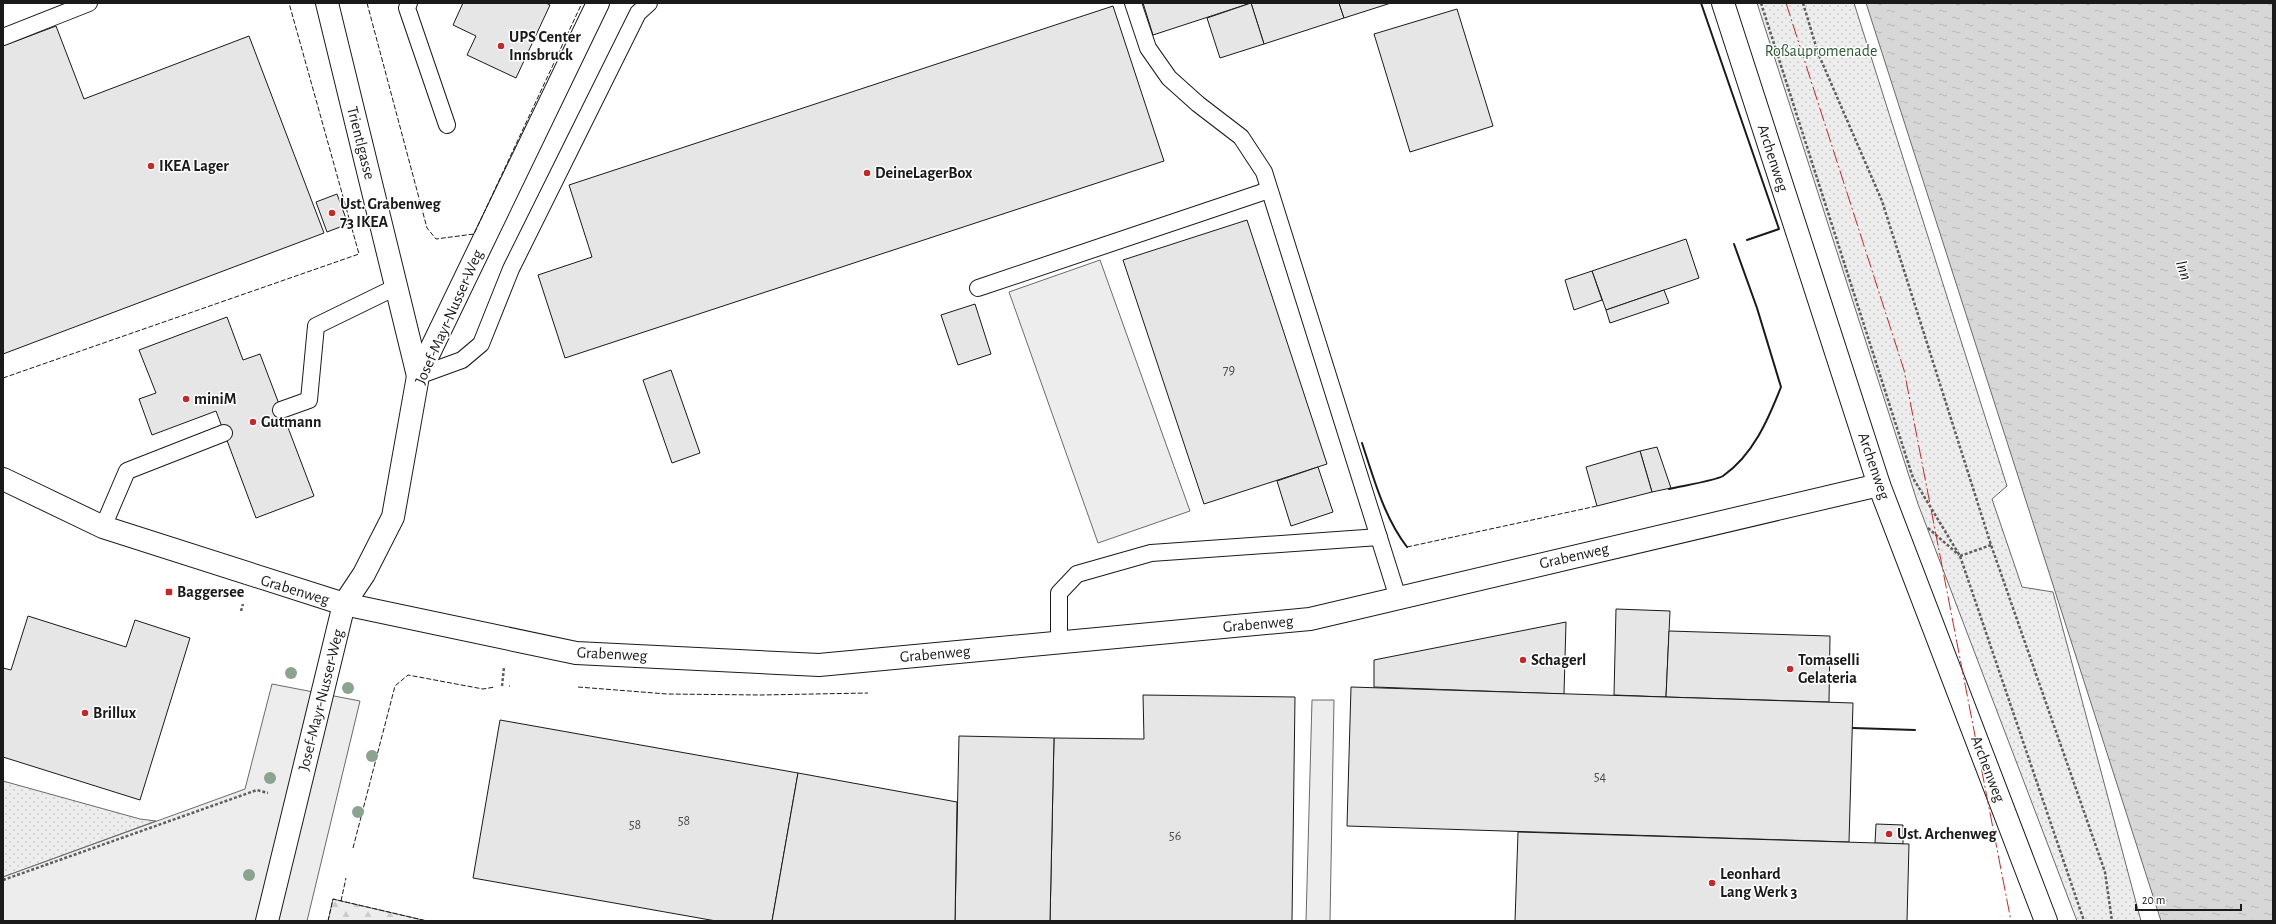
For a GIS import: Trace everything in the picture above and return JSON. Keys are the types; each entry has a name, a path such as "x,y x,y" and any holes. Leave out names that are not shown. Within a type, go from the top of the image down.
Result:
{"street":[{"name":"Trientlgasse","path":"327,3 418,376"},
{"name":"Josef-Mayr-Nusser-Weg","path":"267,921 344,604 364,574 393,517 418,376 598,3"},
{"name":"Archenweg","path":"1723,3 1879,485 2046,921"},
{"name":"Grabenweg","path":"3,479 103,527 344,604 576,653 820,664 1310,619 1879,485"}],"lane":[{"path":"3,37 89,3"},
{"path":"409,3 407,8 447,126"},
{"path":"418,376 462,360 481,344 511,269 638,14 649,3"},
{"path":"1133,3 1148,48 1169,78 1198,104 1241,137 1264,172 1398,598"},
{"path":"978,288 1269,190"},
{"path":"281,410 309,400 316,326 396,287"},
{"path":"103,527 127,471 224,433"},
{"path":"1059,642 1059,593 1077,574 1150,553 1379,537"}],"path":[{"path":"1761,3 1913,478 1960,556 2084,921"},
{"path":"1802,3 1818,53 1882,201 1991,545 2105,872 2112,921"},
{"path":"1960,556 1991,545"},
{"path":"3,880 257,790 296,800"}],"green space":[{"name":"Roßaupromenade","path":"1757,3 1854,3 2007,486 1992,499 2022,587 2053,592 2141,921 2077,921 1918,504"},
{"path":"3,781 140,819 156,821 3,877"},
{"path":"333,899 341,901 427,921 328,921"}],"shaded area":[{"path":"1100,260 1190,511 1098,543 1009,292"},
{"path":"272,684 360,701 307,921 3,921 3,877 245,789"},
{"path":"1312,700 1334,700 1330,921 1306,921"}],"water":[{"name":"Inn","path":"1866,3 2273,3 2273,921 2161,921"}],"building":[{"name":"UPS Center Innsbruck","path":"463,3 546,3 550,5 516,78 467,55 476,36 453,25"},
{"path":"1143,3 1251,3 1153,35"},
{"path":"1251,3 1339,3 1344,18 1264,44"},
{"path":"1251,3 1264,44 1220,58 1207,18"},
{"path":"1339,3 1391,3 1344,18"},
{"name":"DeineLagerBox","path":"1113,6 1164,161 565,358 538,275 592,257 569,185"},
{"path":"1457,9 1493,126 1410,152 1374,34"},
{"name":"IKEA Lager","path":"56,26 84,99 249,36 324,233 3,354 3,46"},
{"name":"Ust. Grabenweg 73 IKEA","path":"337,194 348,224 327,232 316,202"},
{"path":"1247,220 1327,464 1204,504 1123,260"},
{"path":"1686,239 1699,278 1606,310 1592,271"},
{"path":"1592,271 1602,300 1574,310 1565,280"},
{"path":"1664,290 1669,303 1610,323 1606,310"},
{"path":"975,304 991,354 958,365 941,315"},
{"name":"Gutmann","path":"227,317 243,360 260,354 314,496 256,518 216,411 152,435 139,399 156,393 139,350"},
{"path":"671,370 700,453 672,463 643,380"},
{"path":"1657,447 1671,488 1652,492 1640,451"},
{"path":"1640,451 1652,492 1597,506 1586,467"},
{"path":"1318,467 1333,512 1291,526 1277,481"},
{"path":"1616,609 1670,611 1666,697 1614,695"},
{"name":"Brillux","path":"28,616 126,647 135,620 190,638 140,800 3,757 3,668 11,670"},
{"path":"1566,622 1564,694 1374,687 1374,660"},
{"path":"1669,631 1830,636 1829,702 1666,697"},
{"path":"1351,687 1853,703 1849,842 1347,826"},
{"path":"1143,695 1295,697 1292,921 1050,921 1054,738 1144,739"},
{"path":"500,720 798,773 772,921 716,921 473,878"},
{"path":"959,736 1054,738 1050,921 955,921"},
{"path":"798,773 957,802 955,921 772,921"},
{"name":"Ust. Archenweg","path":"1876,824 1903,825 1903,844 1875,843"},
{"name":"Leonhard Lang Werk 3","path":"1518,832 1909,844 1907,921 1515,921"}],"fence":[{"path":"3,378 359,254 289,3"},
{"path":"367,3 427,228 436,239 474,234 582,3"},
{"path":"1407,547 1597,506"},
{"path":"353,848 395,686 408,675 483,689 495,687"},
{"path":"578,687 667,694 761,695 868,693"},
{"path":"341,901 346,878"},
{"path":"328,921 333,899 427,921"}],"wall":[{"path":"1701,3 1779,229 1747,240"},
{"path":"1669,489 1719,478 1734,468 1751,447 1765,424 1781,387 1757,308 1734,244"},
{"path":"1362,443 1375,484 1386,510 1407,547"},
{"path":"1853,728 1915,730"}],"power":[{"path":"1786,3 1904,370 2011,921"}],"place":[{"name":"UPS Center Innsbruck","path":"501,46"},
{"name":"IKEA Lager","path":"151,166"},
{"name":"DeineLagerBox","path":"867,173"},
{"name":"Ust. Grabenweg 73 IKEA","path":"332,213"},
{"name":"miniM","path":"186,399"},
{"name":"Gutmann","path":"253,422"},
{"name":"Baggersee","path":"169,592"},
{"name":"Schagerl","path":"1523,660"},
{"name":"Tomaselli Gelateria","path":"1790,669"},
{"name":"Brillux","path":"85,713"},
{"name":"Ust. Archenweg","path":"1889,834"},
{"name":"Leonhard Lang Werk 3","path":"1712,883"}]}
